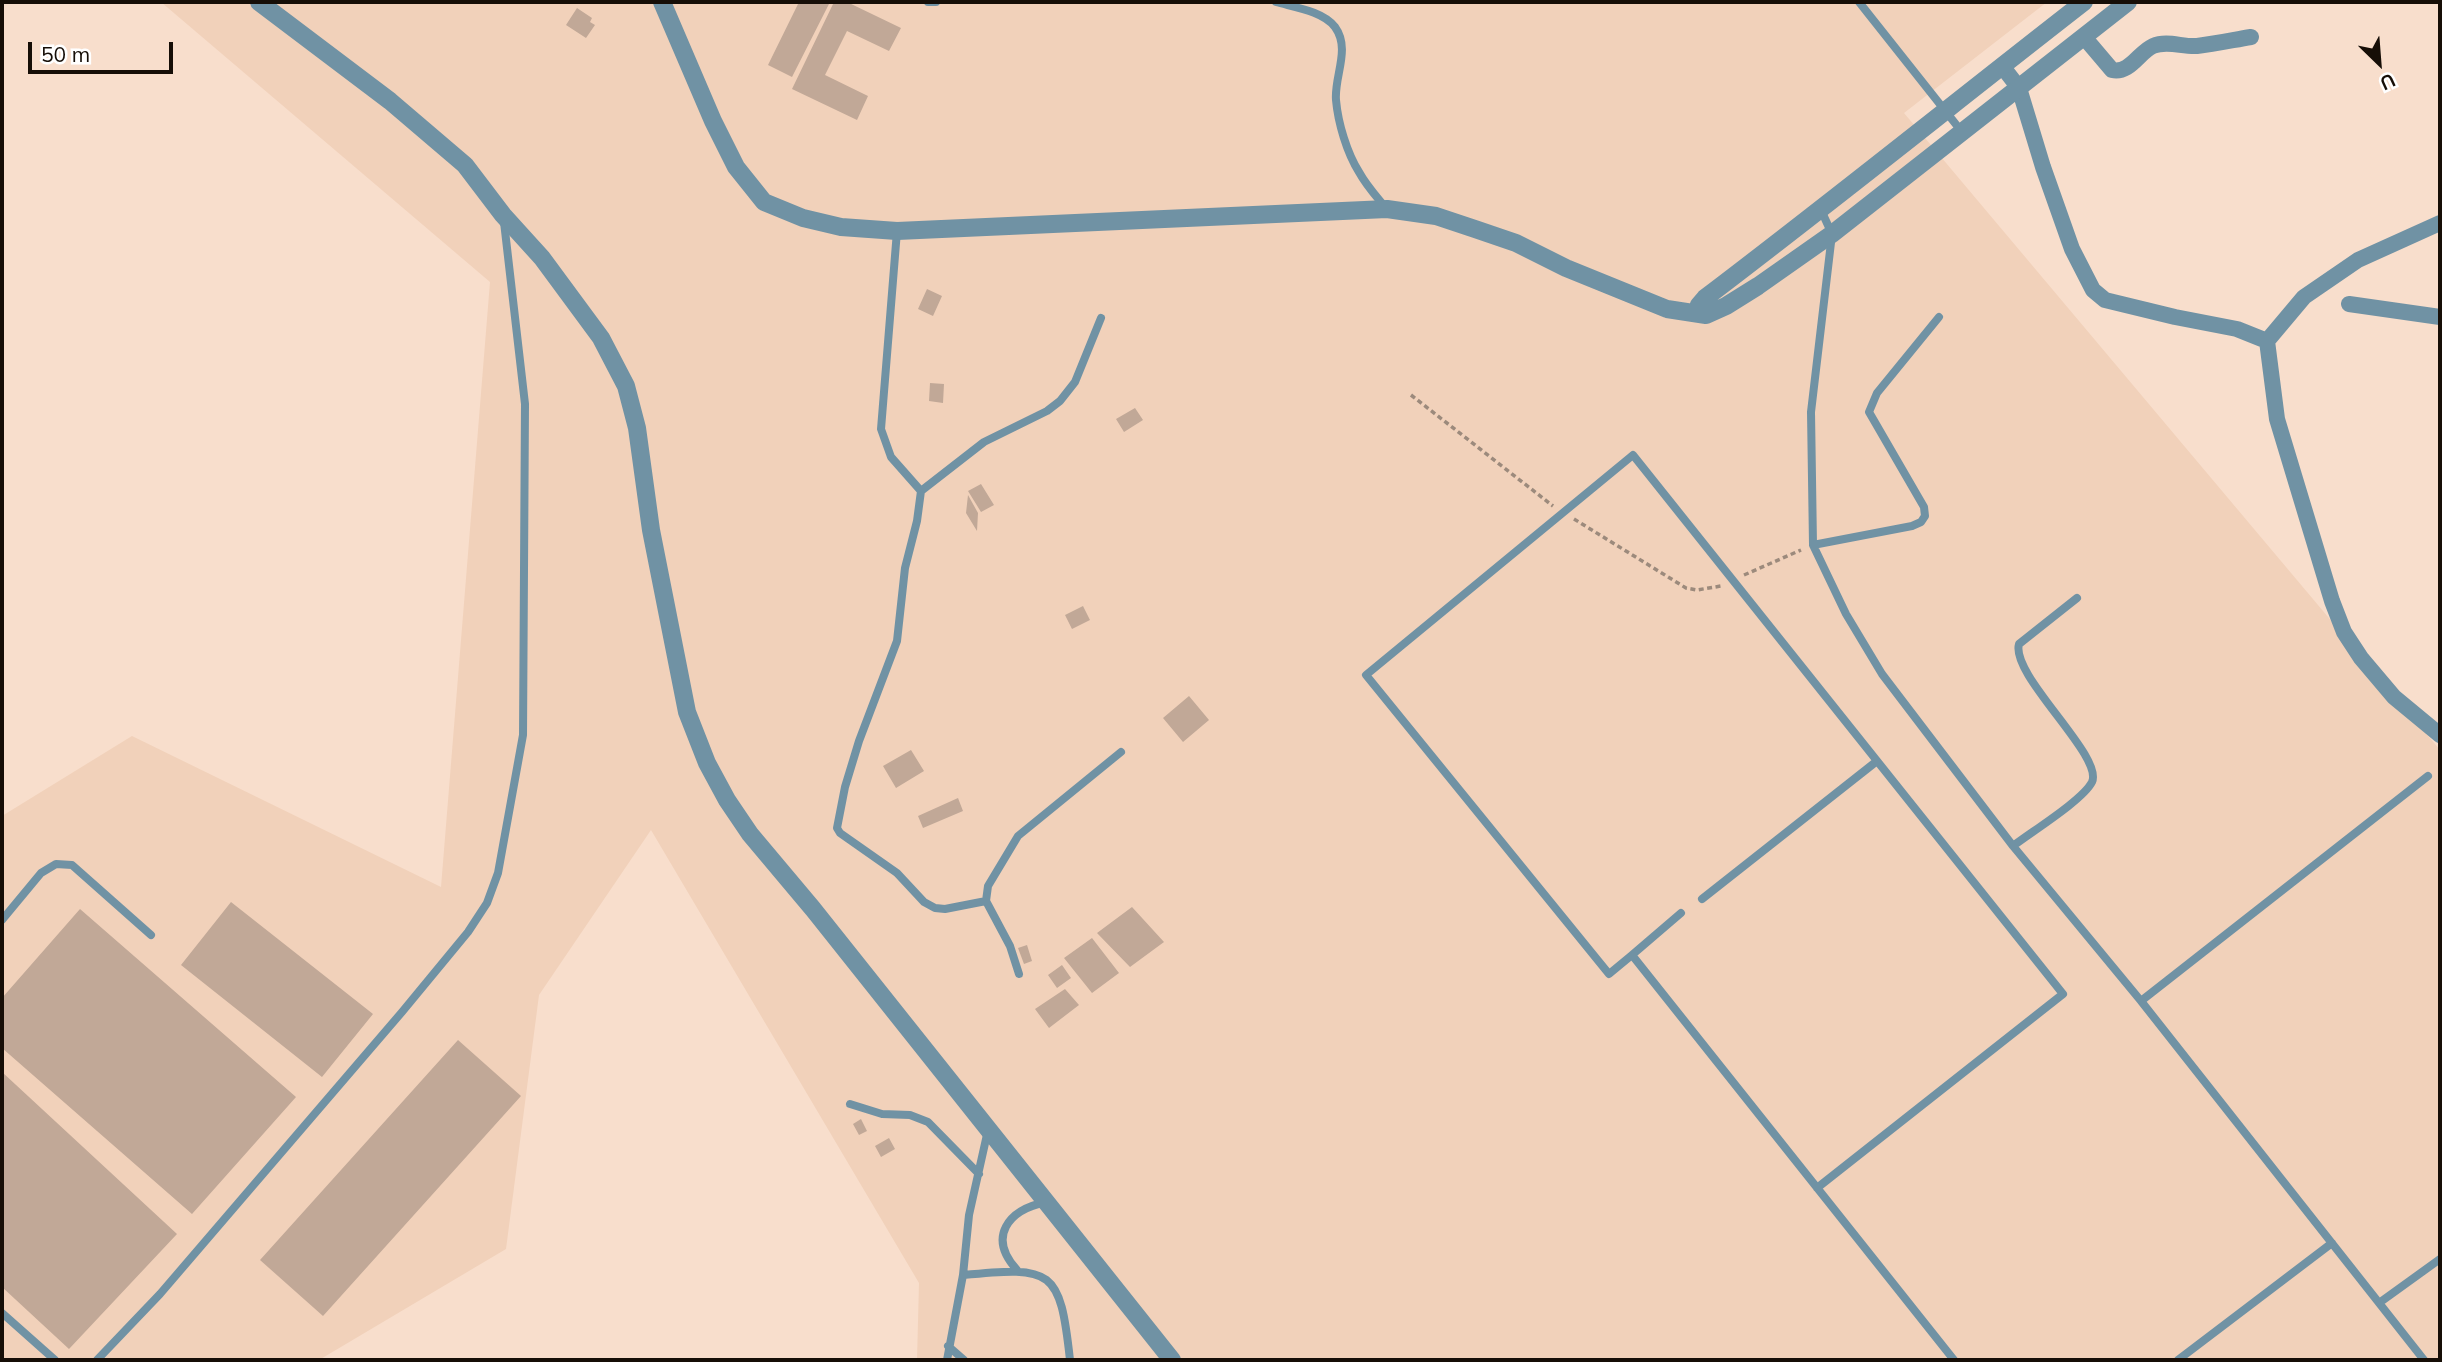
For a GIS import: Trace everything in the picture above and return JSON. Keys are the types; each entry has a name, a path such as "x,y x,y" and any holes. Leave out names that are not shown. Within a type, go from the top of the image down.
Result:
{"street":[{"path":"260,2 390,101 465,165 503,215 542,258 601,338 626,386 637,428 651,530 687,712 708,764 727,800 750,834 813,909 1172,1360"},
{"path":"662,2 713,121 736,167 764,202 803,218 841,227 897,231 1387,209 1436,216 1516,243 1566,268 1667,309 1706,315 1726,306 1832,234 2128,2"},
{"path":"1696,313 1705,298 2084,2"},
{"path":"2084,37 2112,70 2118,71 2128,67 2153,46 2160,44 2193,46 2251,37"},
{"path":"2002,66 2020,88 2043,167 2072,250 2093,290 2105,300 2237,329 2267,341"},
{"path":"2440,223 2358,260 2305,297 2267,341 2277,419 2332,601 2344,632 2361,659 2394,697 2440,736"},
{"path":"2349,304 2440,317"}],"lane":[{"path":"928,2 936,2"},
{"path":"1276,2 1319,16 1333,24 1339,35 1342,49 1336,99 1344,135 1358,172 1387,209"},
{"path":"1858,2 1962,132"},
{"path":"1821,210 1832,234 1811,412 1813,545 1846,614 1882,674 2013,846 2141,1001 2424,1360"},
{"path":"97,1360 160,1294 468,932 487,903 498,873 523,734 525,418 503,215"},
{"path":"897,231 881,429 891,457 921,491"},
{"path":"1813,545 1912,526 1921,522 1925,516 1924,507 1869,412 1877,393 1939,317"},
{"path":"986,901 945,909 923,902 897,873 840,833 837,824 859,741 897,641 905,568 917,521 921,491 984,442 1047,411 1060,401 1075,382 1101,318"},
{"path":"1681,913 1609,974 1366,675 1633,455 2063,994 1817,1188"},
{"path":"2013,846 2078,798 2093,777 2085,758 2027,673 2017,652 2019,644 2077,598"},
{"path":"1019,974 1010,946 986,901 988,886 1018,836 1121,752"},
{"path":"1702,899 1877,761"},
{"path":"2141,1001 2428,776"},
{"path":"2,920 41,873 56,864 72,865 151,935"},
{"path":"1632,955 1954,1360"},
{"path":"850,1104 882,1114 911,1115 928,1122 979,1174"},
{"path":"947,1360 963,1275 969,1215 988,1130"},
{"path":"1017,1270 1007,1260 1003,1249 1003,1233 1011,1217 1021,1209 1046,1202"},
{"path":"2178,1360 2332,1243"},
{"path":"2379,1303 2440,1259"},
{"path":"963,1275 1017,1270 1043,1277 1058,1292 1064,1309 1070,1360"},
{"path":"2,1313 55,1360"},
{"path":"948,1346 964,1360"}],"path":[{"path":"1411,395 1559,510"},
{"path":"1570,516 1686,587 1697,590 1717,588 1728,583"},
{"path":"1740,577 1813,545"}],"shaded area":[{"path":"161,2 2047,2 1904,113 2440,750 2440,1360 917,1360 919,1283 651,830 539,995 506,1249 319,1360 2,1360 2,816 132,736 441,887 490,282"}],"building":[{"path":"799,2 830,2 792,77 768,65"},
{"path":"834,2 847,2 901,28 889,51 847,31 825,75 868,96 857,120 792,89"},
{"path":"577,8 592,18 590,22 595,25 586,38 566,25"},
{"path":"927,289 942,296 933,316 918,309"},
{"path":"930,383 944,384 943,403 929,401"},
{"path":"1135,408 1143,420 1124,432 1116,419"},
{"path":"981,484 994,505 981,512 968,491"},
{"path":"968,495 978,513 977,531 966,513"},
{"path":"1083,606 1090,620 1072,629 1065,615"},
{"path":"1189,696 1209,720 1183,742 1163,718"},
{"path":"911,750 924,771 896,788 883,766"},
{"path":"958,798 963,811 923,828 918,816"},
{"path":"231,902 373,1014 322,1077 181,965"},
{"path":"1132,907 1164,942 1130,967 1097,933"},
{"path":"80,909 296,1097 192,1214 2,1048 2,998"},
{"path":"1092,938 1119,973 1092,993 1064,958"},
{"path":"1027,945 1032,961 1024,964 1018,948"},
{"path":"1062,965 1071,978 1057,988 1048,975"},
{"path":"1065,989 1079,1005 1049,1028 1035,1009"},
{"path":"458,1040 521,1096 323,1316 260,1260"},
{"path":"2,1072 177,1234 69,1349 2,1287"},
{"path":"861,1119 867,1131 859,1135 853,1124"},
{"path":"889,1138 895,1149 881,1157 875,1146"}]}
